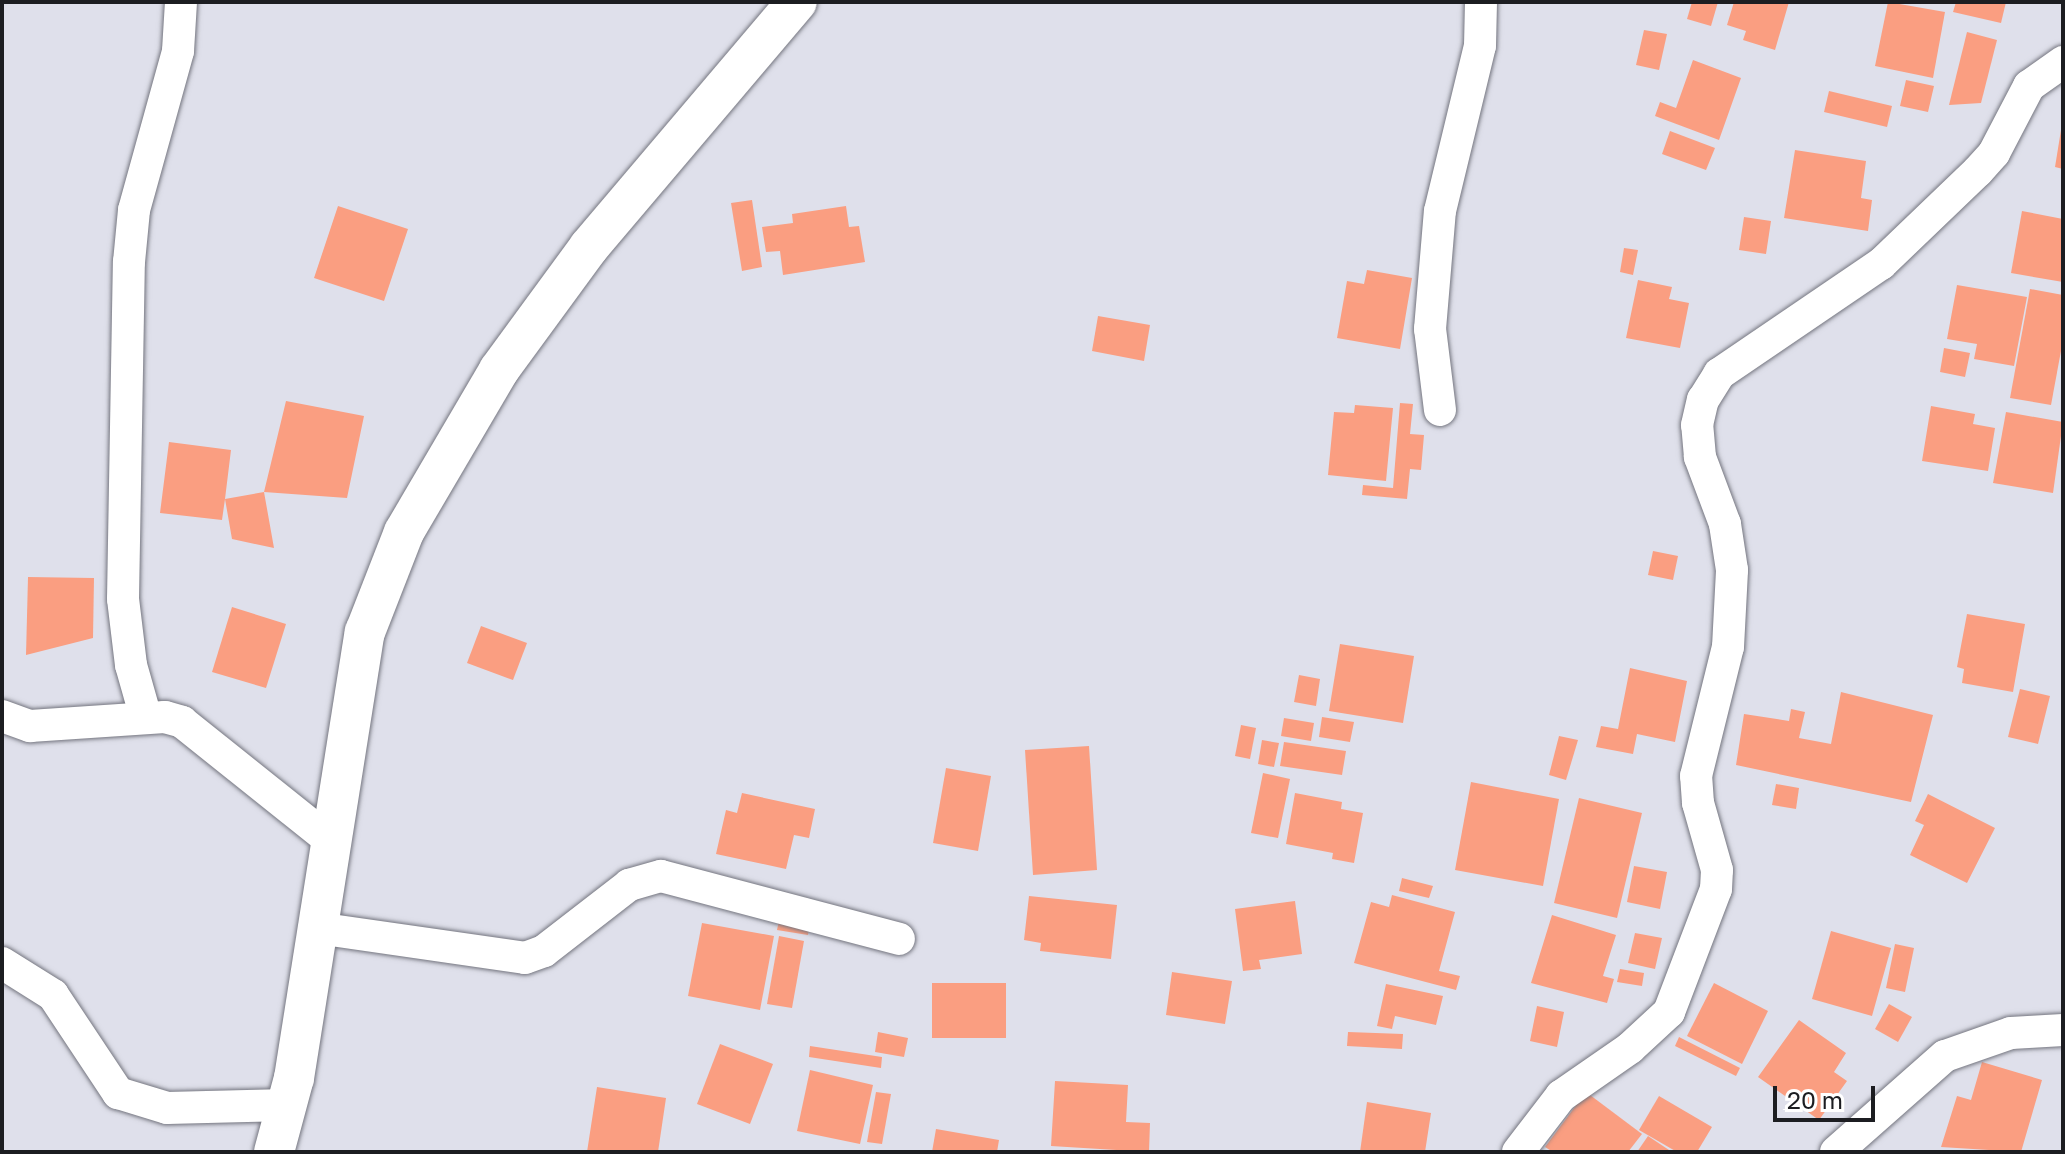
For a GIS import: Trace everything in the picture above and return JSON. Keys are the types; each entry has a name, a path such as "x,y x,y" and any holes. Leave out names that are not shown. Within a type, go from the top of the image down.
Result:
{"street":[{"path":"146,718 131,665 123,599 129,262 134,210 178,51 181,2"},
{"path":"274,1152 287,1105 365,632 404,532 499,370 589,247 797,2"},
{"path":"1440,410 1430,329 1440,211 1480,46 1481,2"},
{"path":"1518,1152 1561,1096 1654,1028 1669,1012 1716,889 1717,870 1698,803 1696,776 1728,647 1732,570 1725,524 1700,457 1697,425 1703,400 1719,374 1881,264 1994,153 2038,75 2063,62"},
{"path":"2,716 30,726 146,718 182,722 330,840"},
{"path":"317,928 525,958 544,951 629,885 661,876 899,939"},
{"path":"2,963 53,995 118,1093 167,1108 287,1105"},
{"path":"1836,1152 1945,1056 2011,1033 2063,1030"}],"building":[{"path":"1692,2 1718,2 1711,26 1687,19"},
{"path":"1734,2 1789,2 1775,50 1743,40 1746,31 1727,25"},
{"path":"1888,2 1945,12 1933,78 1875,66"},
{"path":"1956,2 2006,2 2001,23 1953,12"},
{"path":"1644,30 1667,34 1659,70 1636,65"},
{"path":"1967,32 1997,40 1981,103 1949,105"},
{"path":"1693,60 1741,78 1719,140 1655,116 1660,102 1676,108"},
{"path":"1906,80 1934,86 1928,112 1900,106"},
{"path":"1829,91 1892,106 1887,127 1824,112"},
{"path":"1670,131 1715,148 1706,170 1662,154"},
{"path":"2063,131 2063,169 2055,167"},
{"path":"1795,150 1866,161 1861,198 1872,200 1868,231 1784,218"},
{"path":"752,200 762,267 742,271 731,203"},
{"path":"338,206 408,229 384,301 314,278"},
{"path":"846,206 849,227 859,226 865,262 783,275 780,251 766,252 762,227 793,223 792,214"},
{"path":"2022,211 2063,219 2063,282 2011,273"},
{"path":"1744,217 1771,221 1766,254 1739,250"},
{"path":"1624,248 1638,250 1633,275 1620,272"},
{"path":"1367,270 1412,278 1400,349 1337,338 1347,281 1364,284"},
{"path":"1638,280 1672,287 1669,299 1689,303 1680,348 1626,338"},
{"path":"1957,285 2027,297 2014,366 1974,359 1977,344 1947,339"},
{"path":"2030,289 2063,295 2063,340 2051,405 2010,398"},
{"path":"1098,316 1150,325 1144,361 1092,351"},
{"path":"1944,348 1970,353 1965,377 1940,372"},
{"path":"286,401 364,416 347,498 264,492"},
{"path":"1400,403 1413,404 1410,434 1424,435 1421,470 1410,469 1407,499 1362,495 1363,485 1393,488"},
{"path":"1355,405 1393,408 1386,481 1328,475 1334,412 1354,413"},
{"path":"1931,406 1975,414 1973,424 1995,428 1988,471 1922,461"},
{"path":"2006,412 2063,422 2053,493 1993,483"},
{"path":"169,442 231,450 222,520 160,513"},
{"path":"264,492 274,548 232,539 225,499"},
{"path":"1653,551 1678,556 1673,580 1648,575"},
{"path":"28,577 94,578 93,638 26,655"},
{"path":"232,607 286,624 266,688 212,672"},
{"path":"1967,614 2025,624 2013,692 1962,683 1964,669 1957,667"},
{"path":"481,626 527,643 513,680 467,663"},
{"path":"1340,644 1414,656 1403,723 1329,711"},
{"path":"1630,668 1687,681 1675,742 1637,734 1633,754 1596,747 1601,726 1618,729"},
{"path":"1299,675 1320,679 1316,706 1294,702"},
{"path":"2020,689 2050,696 2038,744 2008,737"},
{"path":"1841,692 1933,715 1911,802 1736,765 1744,714 1789,721 1791,709 1805,712 1799,738 1831,744"},
{"path":"1322,717 1354,722 1350,742 1319,737"},
{"path":"1284,718 1314,723 1311,741 1281,736"},
{"path":"1241,725 1256,728 1250,759 1235,756"},
{"path":"1559,736 1578,740 1566,780 1549,775"},
{"path":"1262,740 1279,743 1274,767 1258,764"},
{"path":"1284,742 1346,751 1342,775 1280,766"},
{"path":"1089,746 1097,870 1033,875 1025,750"},
{"path":"946,768 991,776 978,851 933,843"},
{"path":"1263,773 1290,779 1278,838 1251,833"},
{"path":"1471,782 1559,799 1543,886 1455,870"},
{"path":"1776,784 1799,788 1796,809 1772,805"},
{"path":"742,793 815,809 809,838 794,835 786,869 716,854 726,810 737,813"},
{"path":"1295,793 1342,802 1341,809 1363,813 1354,863 1332,859 1333,853 1286,844"},
{"path":"1928,794 1995,828 1967,883 1910,855 1924,825 1915,821"},
{"path":"1579,798 1642,813 1617,918 1554,903"},
{"path":"1634,866 1667,872 1660,909 1627,902"},
{"path":"1402,878 1433,886 1429,898 1399,891"},
{"path":"1392,895 1455,912 1439,971 1460,976 1456,990 1354,963 1371,902 1389,907"},
{"path":"1029,896 1117,905 1111,959 1040,951 1041,943 1024,940"},
{"path":"1295,901 1302,954 1259,960 1261,969 1243,971 1235,909"},
{"path":"1552,915 1616,935 1603,976 1614,979 1607,1003 1531,983"},
{"path":"780,916 810,922 808,935 777,930"},
{"path":"702,923 774,936 760,1010 688,996"},
{"path":"1831,931 1891,948 1872,1016 1812,999"},
{"path":"1635,933 1662,938 1655,969 1628,963"},
{"path":"779,936 804,941 792,1008 767,1004"},
{"path":"1895,944 1914,948 1905,992 1886,988"},
{"path":"1620,969 1644,973 1642,986 1617,982"},
{"path":"1172,972 1232,981 1225,1024 1166,1015"},
{"path":"932,983 1006,983 1006,1038 932,1038"},
{"path":"1714,983 1768,1011 1742,1064 1687,1036"},
{"path":"1386,984 1443,996 1436,1025 1395,1016 1392,1029 1377,1026"},
{"path":"1889,1004 1912,1017 1898,1042 1875,1029"},
{"path":"1537,1006 1564,1012 1557,1047 1530,1041"},
{"path":"1799,1020 1846,1053 1834,1072 1847,1081 1819,1120 1758,1077"},
{"path":"878,1032 908,1038 904,1057 875,1052"},
{"path":"1348,1032 1403,1034 1402,1049 1347,1046"},
{"path":"1679,1037 1740,1068 1736,1076 1675,1046"},
{"path":"720,1044 773,1064 750,1124 697,1104"},
{"path":"810,1046 882,1057 881,1068 809,1057"},
{"path":"1982,1062 2042,1080 2021,1152 1941,1147 1957,1096 1971,1100"},
{"path":"810,1070 873,1085 860,1144 797,1131"},
{"path":"1055,1081 1128,1085 1126,1122 1150,1123 1149,1152 1051,1146"},
{"path":"597,1087 666,1098 658,1152 587,1152"},
{"path":"876,1092 891,1094 882,1144 867,1142"},
{"path":"1586,1092 1642,1134 1628,1152 1553,1152 1545,1147"},
{"path":"1659,1096 1712,1127 1697,1152 1677,1152 1639,1130"},
{"path":"1367,1102 1431,1113 1425,1152 1360,1152"},
{"path":"936,1129 999,1140 997,1152 932,1152"},
{"path":"1648,1136 1672,1152 1637,1152"}]}
